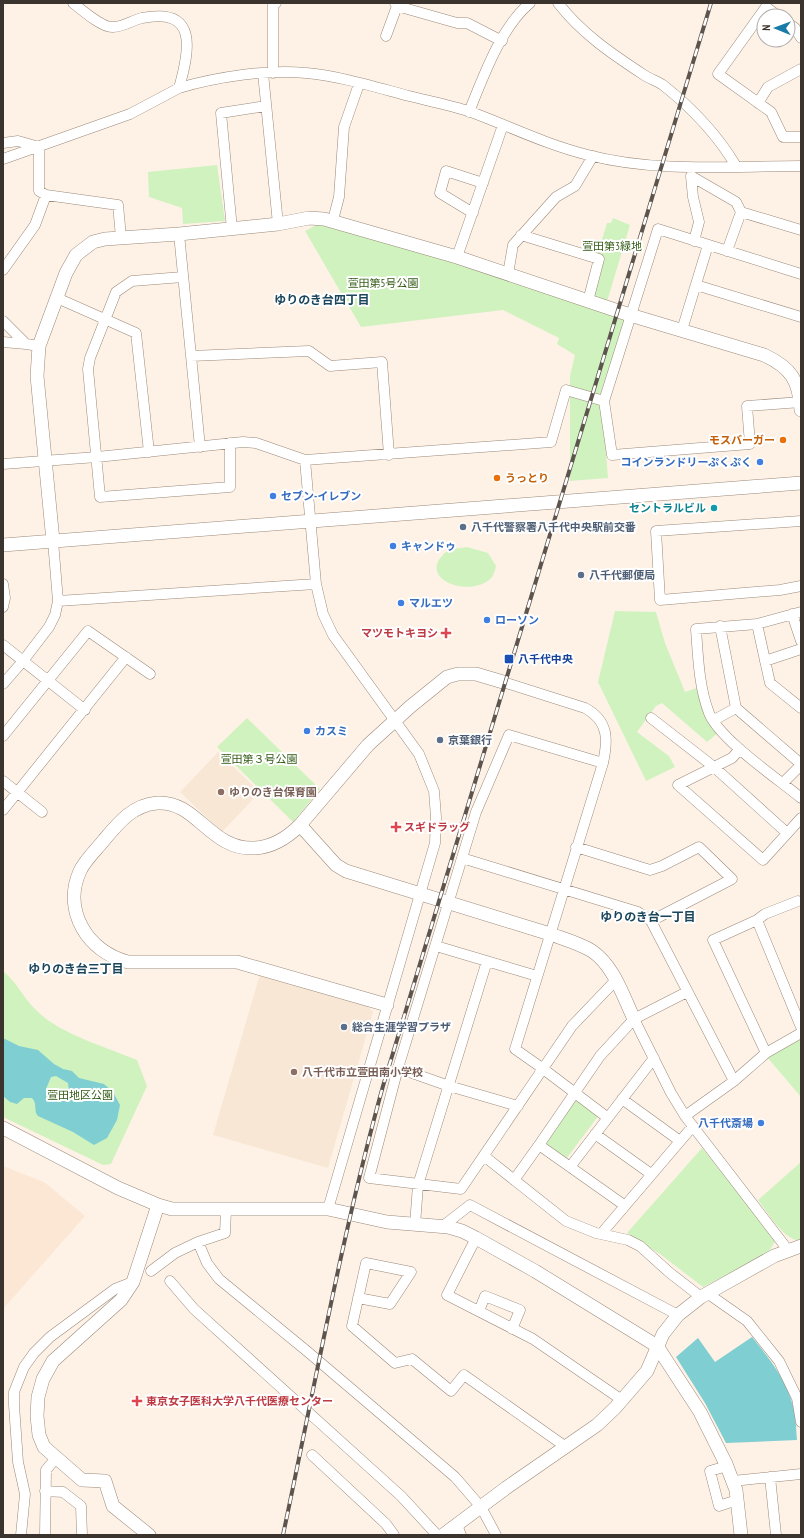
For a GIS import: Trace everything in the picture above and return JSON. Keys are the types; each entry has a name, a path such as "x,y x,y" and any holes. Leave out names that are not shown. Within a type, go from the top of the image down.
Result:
{"street":[{"path":"73,3 104,25 113,28 142,18 159,16 173,17 182,24 188,39 183,76 179,88"},
{"path":"276,3 273,5 266,106 278,224"},
{"path":"558,3 571,21 598,44 646,76 661,84 700,117 723,144 736,166"},
{"path":"386,36 396,4 457,23 467,23 502,41"},
{"path":"469,112 482,79 502,41 519,12 528,4"},
{"path":"756,21 718,74 771,112 783,136 801,137"},
{"path":"758,103 768,87 801,69"},
{"path":"3,158 130,114 179,88 197,82 268,73 308,73 359,84 469,112 568,149 622,162 687,167 801,166"},
{"path":"333,220 339,197 344,128 359,84"},
{"path":"232,228 220,113 266,106"},
{"path":"457,257 503,125"},
{"path":"3,143 18,141 38,147"},
{"path":"38,147 39,191 46,194 118,205 121,237"},
{"path":"508,274 513,245 556,198 575,186 593,156"},
{"path":"473,213 440,193 446,171 483,183"},
{"path":"694,241 699,222 693,197 691,176 736,202 741,212 727,251"},
{"path":"3,270 35,225 46,194"},
{"path":"741,212 801,230"},
{"path":"3,684 23,662 49,627 55,615 58,601 33,345 57,298 76,255 93,242 121,237 179,234 278,224 309,218 333,220 457,257 630,315 764,355 776,361 791,374 800,392 801,405 747,406 750,444 612,455 604,401 630,315 658,229 801,274"},
{"path":"179,234 200,447"},
{"path":"521,236 600,259 588,301"},
{"path":"682,330 708,245"},
{"path":"183,277 132,282 116,292 104,318 90,358 88,369 100,498 230,487 230,443"},
{"path":"696,285 801,317"},
{"path":"57,298 136,332 149,452"},
{"path":"3,321 33,345"},
{"path":"3,342 33,345"},
{"path":"191,356 309,351 330,366 382,362 389,455"},
{"path":"3,464 97,457 243,442 256,443 305,460 551,442 566,390 604,401"},
{"path":"305,460 316,584 323,614 333,635 419,754 434,791 436,817 435,843 328,1209"},
{"path":"3,545 801,483"},
{"path":"801,521 656,531 660,600 780,590 801,586"},
{"path":"3,584 5,598 3,607"},
{"path":"58,601 316,584"},
{"path":"801,641 796,613 757,624 696,629 698,667 710,714 725,736 801,798"},
{"path":"757,624 770,683 801,708"},
{"path":"720,626 736,708 801,764 783,783"},
{"path":"3,736 88,631 150,674"},
{"path":"3,645 84,710"},
{"path":"765,661 801,649"},
{"path":"3,810 126,657"},
{"path":"387,1005 238,962 128,962 105,954 85,935 80,924 75,902 80,871 116,825 137,808 157,803 175,805 185,810 228,843 249,848 261,848 275,843 290,834 300,825 368,745 447,677 458,674 476,674 591,712 600,721 605,732 607,744 603,763 515,1049 608,1118"},
{"path":"714,720 736,708"},
{"path":"650,718 714,767 787,833"},
{"path":"603,763 509,735 476,812 398,1068 369,1178 461,1189 572,1026 616,980"},
{"path":"740,748 732,758 678,785 762,860 801,818"},
{"path":"3,781 42,812"},
{"path":"300,825 336,865 346,871 448,904 575,942 594,952 613,973 671,1093 686,1116 795,1248 774,1256 704,1295 678,1315 663,1334 647,1371 622,1400 597,1425 481,1507 459,1530 443,1535"},
{"path":"576,847 650,870 662,866 699,847 732,879 652,921"},
{"path":"462,858 638,912 652,921 687,992 734,1080"},
{"path":"766,1052 714,940 757,920 765,914 798,901"},
{"path":"757,920 801,1027"},
{"path":"436,946 537,976"},
{"path":"415,1225 418,1185 450,1086 487,961"},
{"path":"514,1180 600,1056 634,1019 687,992"},
{"path":"686,1116 734,1080 766,1052 801,1034"},
{"path":"570,1166 654,1058"},
{"path":"398,1068 450,1086 518,1106"},
{"path":"622,1099 680,1141"},
{"path":"601,1234 624,1205 693,1126"},
{"path":"3,1128 118,1188 158,1205 178,1209 328,1209 387,1222 443,1226 462,1231 476,1238 535,1271 657,1346 700,1412 727,1466 733,1481 737,1500 740,1535"},
{"path":"595,1134 651,1174"},
{"path":"539,1145 624,1205"},
{"path":"484,1156 566,1221 601,1234 628,1240 640,1246 670,1273 747,1321 779,1361 797,1398 801,1422"},
{"path":"149,1535 113,1506 105,1481 82,1480 44,1447 39,1435 37,1416 38,1397 43,1378 53,1362 121,1300 133,1282 158,1205"},
{"path":"443,1226 470,1205 678,1315"},
{"path":"151,1271 175,1253 198,1242 225,1233 226,1210"},
{"path":"476,1238 447,1295 533,1340 622,1400"},
{"path":"198,1242 207,1263 219,1279 455,1477 481,1507 496,1535"},
{"path":"358,1298 390,1304 412,1272 366,1263 358,1298 352,1326 395,1363 412,1359 452,1392 464,1375 566,1447"},
{"path":"170,1281 194,1309 401,1496 437,1535"},
{"path":"21,1535 25,1494 18,1462 14,1392 24,1367 34,1353 50,1337 115,1289 133,1282"},
{"path":"479,1312 486,1296 520,1310 512,1329"},
{"path":"312,1455 386,1524 394,1535"},
{"path":"45,1535 46,1470 56,1458"},
{"path":"727,1466 710,1471 719,1506 737,1500"},
{"path":"733,1481 801,1474"},
{"path":"770,1477 776,1535"},
{"path":"45,1491 63,1492 81,1506 82,1535"}],"shaded area":[{"path":"218,752 260,792 222,832 180,792"},
{"path":"260,974 367,1005 373,1012 328,1168 213,1135"},
{"path":"3,1166 44,1182 85,1216 3,1309"}],"green space":[{"path":"217,165 225,221 183,224 182,208 149,197 148,172"},
{"name":"萱田第3緑地","path":"613,218 630,225 606,305 590,300 597,256 607,223 611,223"},
{"name":"萱田第5号公園","path":"322,222 627,316 601,391 608,478 570,481 570,376 575,355 557,344 559,338 503,310 361,327 305,231"},
{"path":"467,547 488,553 496,566 492,577 483,584 472,587 460,586 441,578 437,571 438,562 446,552 448,550"},
{"path":"615,611 656,612 665,643 685,692 697,688 703,712 718,733 707,742 662,703 656,706 637,732 669,756 675,767 646,781 598,682"},
{"name":"萱田第３号公園","path":"247,718 320,789 293,822 217,747"},
{"name":"萱田地区公園","path":"3,971 8,975 32,1006 58,1027 137,1060 147,1086 111,1164 103,1165 3,1117"},
{"path":"801,1039 801,1097 767,1057"},
{"path":"573,1098 599,1115 566,1159 546,1146 545,1142"},
{"path":"702,1148 776,1240 768,1253 703,1287 660,1254 627,1233"},
{"path":"801,1162 801,1240 795,1240 783,1232 758,1200"}],"water":[{"path":"3,1038 19,1046 38,1050 54,1064 63,1069 72,1071 79,1078 104,1084 113,1092 120,1105 117,1120 107,1138 94,1145 73,1132 38,1116 34,1100 32,1098 24,1098 17,1104 10,1102 3,1096","holes":["56,1076 68,1083 69,1091 63,1092 55,1099 50,1101 46,1097 46,1089 51,1077"]},
{"path":"752,1337 771,1361 790,1396 794,1410 797,1440 726,1443 705,1403 676,1357 698,1338 715,1362"}],"railway":[{"path":"283,1535 342,1254 368,1142 383,1086 711,3"}],"place":[{"name":"モスバーガー","path":"783,440"},
{"name":"コインランドリーぷくぷく","path":"760,462"},
{"name":"うっとり","path":"497,478"},
{"name":"セブン-イレブン","path":"273,496"},
{"name":"セントラルビル","path":"714,508"},
{"name":"八千代警察署八千代中央駅前交番","path":"463,527"},
{"name":"キャンドゥ","path":"393,546"},
{"name":"八千代郵便局","path":"581,575"},
{"name":"マルエツ","path":"401,603"},
{"name":"ローソン","path":"487,620"},
{"name":"マツモトキヨシ","path":"446,633"},
{"name":"八千代中央","path":"509,659"},
{"name":"カスミ","path":"307,731"},
{"name":"京葉銀行","path":"440,740"},
{"name":"ゆりのき台保育園","path":"221,792"},
{"name":"スギドラッグ","path":"396,827"},
{"name":"総合生涯学習プラザ","path":"344,1027"},
{"name":"八千代市立萱田南小学校","path":"294,1072"},
{"name":"八千代斎場","path":"761,1123"},
{"name":"東京女子医科大学八千代医療センター","path":"137,1401"}],"district":[{"name":"ゆりのき台四丁目","path":"322,299"},
{"name":"ゆりのき台一丁目","path":"648,916"},
{"name":"ゆりのき台三丁目","path":"76,968"}]}
